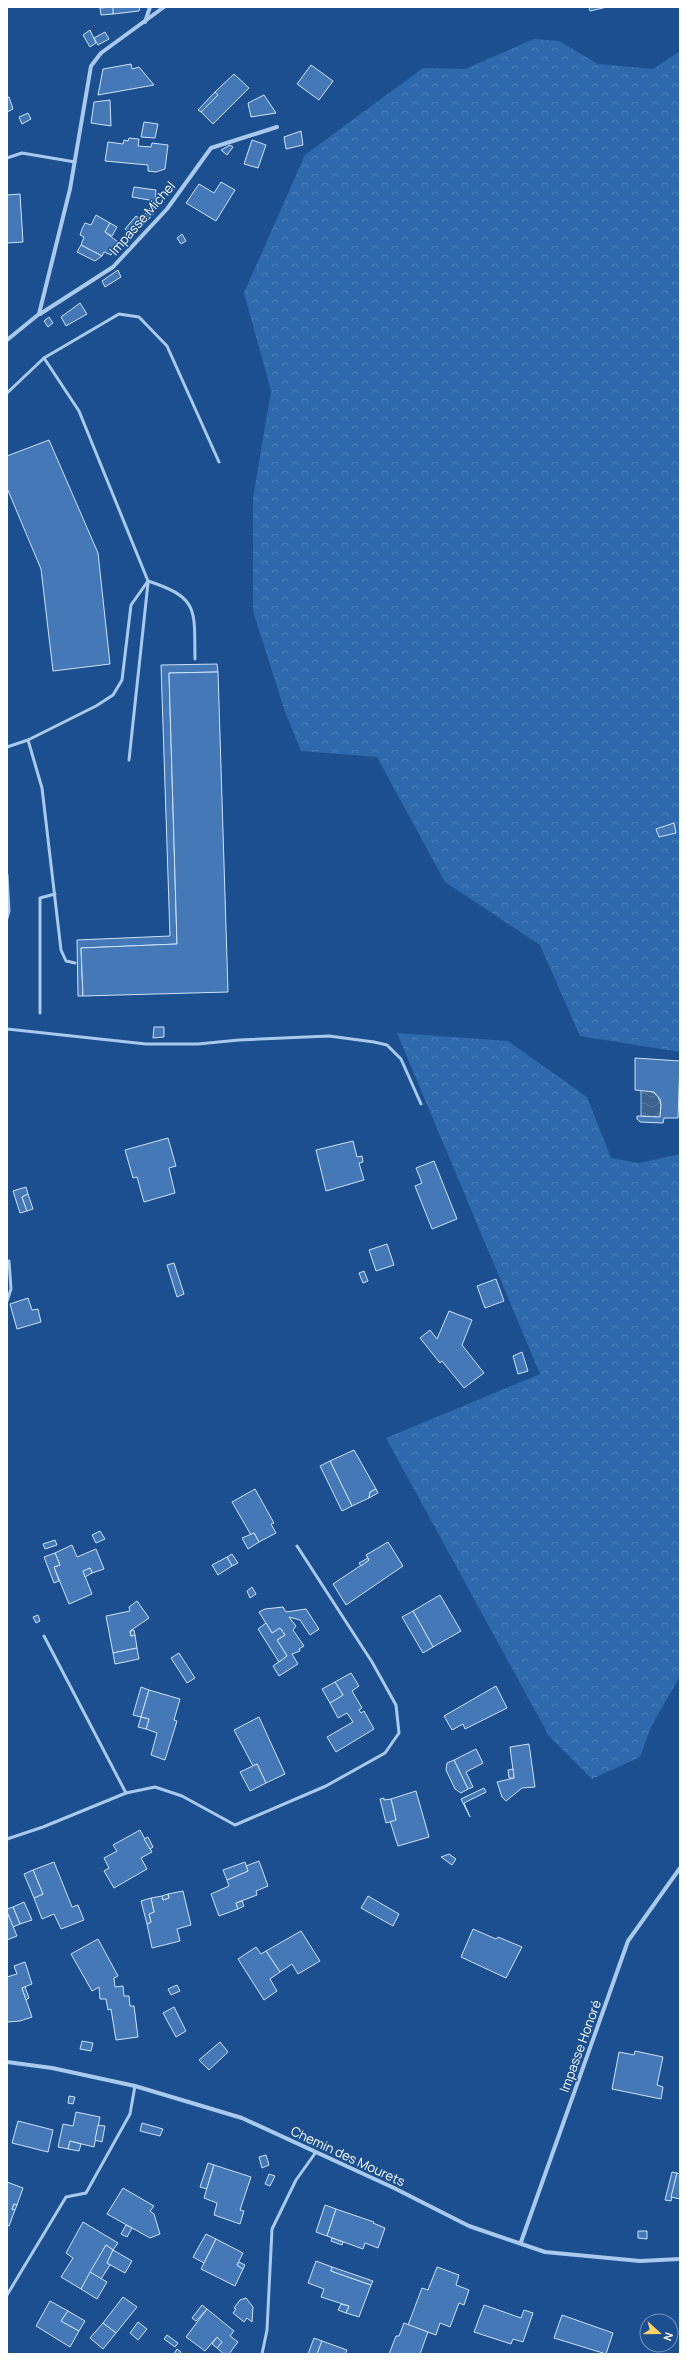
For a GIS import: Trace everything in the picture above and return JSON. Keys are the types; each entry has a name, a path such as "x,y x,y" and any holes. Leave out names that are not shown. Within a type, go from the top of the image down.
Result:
{"street":[{"path":"144,23 150,7"},
{"path":"40,314 75,162 91,66 101,53 164,7"},
{"name":"Impasse Michel","path":"7,340 40,314 112,267 167,209 211,148 277,126"},
{"name":"Impasse Honoré","path":"521,2242 628,1941 680,1868"},
{"name":"Chemin des Mourets","path":"7,2062 52,2068 135,2086 242,2118 394,2188 469,2226 521,2242 545,2252 640,2261 680,2259"}],"lane":[{"path":"7,158 22,153 75,162"},
{"path":"7,393 44,358 119,314 140,317 167,346 219,462"},
{"path":"44,358 79,411 148,581 129,760"},
{"path":"148,581 182,595 194,613 195,659"},
{"path":"7,747 28,740 113,696 122,680 131,605 148,581"},
{"path":"28,740 42,788 62,950 66,961 74,963"},
{"path":"7,875 9,911 7,918"},
{"path":"40,1013 40,898 55,894"},
{"path":"7,1029 146,1044 198,1044 239,1040 329,1036 374,1042 387,1045 401,1059 421,1104"},
{"path":"7,1301 11,1289 9,1261"},
{"path":"7,1839 43,1827 126,1794 155,1787 182,1796 235,1825 326,1786 385,1753 399,1732 396,1705 372,1662 297,1546"},
{"path":"44,1636 126,1794"},
{"path":"8,2293 66,2197 86,2193 130,2114 135,2086"},
{"path":"262,2354 267,2330 272,2229 296,2180 316,2152"}],"green space":[{"path":"534,39 559,41 598,64 653,69 680,51 680,1052 580,1036 540,945 445,882 377,757 301,751 285,712 253,611 253,498 271,391 244,293 305,155 423,68 465,69"},
{"path":"397,1033 508,1041 587,1097 611,1158 639,1163 680,1154 680,1676 651,1727 640,1757 592,1779 549,1736 386,1438 540,1374"}],"water":[{"path":"641,1090 650,1091 657,1095 661,1104 660,1117 641,1116"}],"building":[{"path":"112,7 140,7 139,11 113,14"},
{"path":"113,7 113,14 101,15 100,8"},
{"path":"589,7 607,7 590,11"},
{"path":"90,30 96,43 90,47 83,35"},
{"path":"105,32 109,39 98,45 94,38"},
{"path":"131,64 132,69 139,67 154,85 98,95 103,69"},
{"path":"311,65 333,81 319,100 297,84"},
{"path":"234,74 249,88 213,124 201,112 218,95 215,92"},
{"path":"215,92 218,95 201,112 198,110"},
{"path":"264,95 276,113 251,117 248,103"},
{"path":"7,97 9,97 13,109 7,112"},
{"path":"110,100 111,126 91,123 94,102"},
{"path":"28,113 31,119 22,124 19,117"},
{"path":"144,122 158,124 155,138 141,137"},
{"path":"301,131 303,145 286,149 284,137"},
{"path":"129,138 139,139 138,146 151,147 152,143 168,145 165,169 156,172 148,171 148,165 105,161 108,142 123,144 124,140 128,141"},
{"path":"252,140 266,145 258,168 244,164"},
{"path":"230,145 233,147 227,155 221,150"},
{"path":"221,182 235,190 216,221 186,203 199,184 214,193"},
{"path":"134,187 156,190 155,201 132,197"},
{"path":"20,194 23,242 7,243 7,195"},
{"path":"150,208 155,212 147,221 143,217"},
{"path":"96,215 110,223 105,232 118,242 111,255 104,252 102,256 81,245 84,237 80,235 85,223 91,225"},
{"path":"136,216 145,223 130,238 127,236 129,233 125,229"},
{"path":"110,223 117,227 112,236 105,232"},
{"path":"182,234 186,241 181,244 177,238"},
{"path":"81,245 102,256 95,261 77,252"},
{"path":"118,270 121,277 105,287 102,281"},
{"path":"80,303 87,314 66,326 61,317"},
{"path":"49,317 53,323 48,327 44,321"},
{"path":"49,440 98,553 110,664 53,671 41,569 7,488 7,456"},
{"path":"217,664 218,672 169,673 177,944 81,948 83,996 78,996 77,940 170,936 161,665"},
{"path":"218,672 228,992 83,996 81,948 177,944 169,673"},
{"path":"674,823 676,833 659,837 656,829"},
{"path":"154,1027 164,1027 164,1037 153,1038"},
{"path":"635,1058 680,1061 678,1118 664,1118 663,1123 640,1122 637,1119 637,1116 660,1117 661,1104 660,1099 654,1092 635,1090"},
{"path":"168,1138 176,1166 169,1168 175,1193 144,1202 137,1177 133,1178 125,1150"},
{"path":"353,1141 357,1157 362,1156 363,1162 359,1163 364,1180 326,1191 316,1150"},
{"path":"434,1161 457,1219 432,1229 415,1186 422,1183 416,1168"},
{"path":"26,1187 28,1194 22,1197 27,1211 20,1213 13,1191"},
{"path":"28,1194 33,1209 27,1211 22,1197"},
{"path":"387,1244 394,1265 376,1271 369,1250"},
{"path":"174,1263 184,1294 177,1297 167,1265"},
{"path":"364,1271 368,1281 363,1283 359,1273"},
{"path":"496,1279 504,1301 485,1308 477,1286"},
{"path":"28,1298 32,1310 38,1309 41,1322 17,1329 10,1304"},
{"path":"449,1311 472,1320 462,1345 484,1373 464,1388 442,1361 440,1363 420,1338 430,1330 437,1339"},
{"path":"522,1352 528,1371 518,1374 513,1356"},
{"path":"354,1450 376,1489 370,1492 369,1498 352,1506 330,1461"},
{"path":"330,1461 352,1506 342,1511 320,1466"},
{"path":"255,1489 274,1523 271,1524 276,1533 259,1542 254,1533 251,1535 232,1502"},
{"path":"376,1489 378,1493 369,1498 370,1492"},
{"path":"100,1531 105,1539 96,1543 92,1535"},
{"path":"254,1533 259,1542 248,1549 242,1538"},
{"path":"55,1540 57,1545 45,1549 43,1544"},
{"path":"388,1542 403,1566 346,1605 333,1584 369,1560 366,1555"},
{"path":"72,1545 77,1557 96,1549 104,1569 92,1573 90,1568 83,1571 92,1594 69,1604 54,1567 60,1565 55,1553"},
{"path":"55,1553 60,1565 54,1567 59,1581 54,1583 44,1557"},
{"path":"232,1554 238,1563 232,1566 227,1557"},
{"path":"227,1557 232,1566 218,1575 212,1565"},
{"path":"368,1558 369,1560 361,1566 359,1563"},
{"path":"90,1568 92,1573 85,1577 83,1571"},
{"path":"252,1587 256,1594 250,1598 247,1591"},
{"path":"440,1595 461,1631 433,1647 413,1611"},
{"path":"137,1601 149,1618 130,1631 131,1636 135,1635 137,1648 113,1653 106,1616 130,1611 129,1607"},
{"path":"283,1607 286,1612 306,1609 319,1629 310,1635 300,1620 289,1617 296,1626 293,1630 304,1646 299,1649 300,1651 292,1654 298,1664 279,1676 273,1666 287,1656 277,1640 285,1635 280,1628 272,1633 259,1612 265,1609"},
{"path":"413,1611 433,1647 423,1653 402,1617"},
{"path":"38,1615 40,1621 36,1623 33,1617"},
{"path":"266,1623 272,1633 280,1628 285,1635 277,1640 287,1656 279,1662 258,1629"},
{"path":"134,1630 135,1635 131,1636 130,1631"},
{"path":"137,1648 139,1659 115,1664 113,1653"},
{"path":"179,1653 195,1678 187,1683 171,1658"},
{"path":"351,1673 359,1686 352,1691 362,1708 359,1710 361,1713 364,1711 374,1729 336,1752 327,1737 353,1722 347,1713 338,1718 330,1703 343,1695 335,1682"},
{"path":"335,1682 343,1695 330,1703 322,1689"},
{"path":"496,1686 507,1708 465,1729 463,1724 452,1730 444,1716"},
{"path":"141,1687 149,1690 141,1717 133,1715"},
{"path":"149,1690 180,1699 174,1720 177,1721 165,1760 151,1755 157,1733 146,1729 149,1719 141,1717"},
{"path":"141,1717 149,1719 146,1729 138,1727"},
{"path":"259,1717 285,1774 266,1783 257,1764 253,1766 234,1730"},
{"path":"529,1744 535,1787 522,1788 506,1801 502,1797 497,1782 514,1778 510,1747"},
{"path":"476,1749 483,1763 466,1772 473,1787 468,1789 454,1760"},
{"path":"454,1760 468,1789 461,1793 455,1789 446,1770 447,1763"},
{"path":"257,1764 266,1783 250,1791 240,1772"},
{"path":"513,1769 514,1778 509,1778 508,1770"},
{"path":"484,1788 486,1792 464,1803 470,1817 461,1799"},
{"path":"416,1791 429,1837 398,1846 390,1821 396,1820 391,1799"},
{"path":"384,1798 384,1800 391,1799 396,1820 386,1823 380,1799"},
{"path":"140,1830 152,1852 141,1858 147,1869 114,1888 104,1871 109,1868 104,1858 117,1851 113,1845"},
{"path":"148,1837 153,1847 150,1849 144,1839"},
{"path":"449,1854 456,1859 452,1865 441,1857"},
{"path":"259,1861 268,1886 256,1891 257,1895 236,1903 238,1909 219,1916 211,1894 229,1886 227,1880 248,1871 246,1866"},
{"path":"54,1862 72,1907 78,1905 84,1920 61,1929 54,1914 42,1919 34,1898 43,1894 33,1870"},
{"path":"245,1862 248,1871 227,1880 223,1870"},
{"path":"33,1870 43,1894 34,1898 24,1874"},
{"path":"183,1891 191,1925 177,1929 180,1941 152,1948 147,1924 151,1922 149,1914 154,1912 151,1898 162,1896 163,1900 169,1898 168,1894"},
{"path":"168,1894 169,1898 163,1900 162,1896"},
{"path":"368,1896 399,1914 393,1926 361,1908"},
{"path":"151,1898 154,1912 149,1914 151,1922 147,1924 141,1901"},
{"path":"242,1901 244,1906 238,1909 236,1903"},
{"path":"24,1902 32,1920 20,1924 13,1907"},
{"path":"13,1907 20,1924 13,1927 7,1909"},
{"path":"7,1912 17,1936 7,1940"},
{"path":"473,1929 496,1939 498,1937 522,1947 506,1978 461,1957"},
{"path":"301,1931 320,1961 298,1974 292,1964 280,1972 266,1951"},
{"path":"98,1939 118,1976 114,1978 115,1987 123,1986 124,1996 129,1996 130,2006 134,2006 138,2037 116,2040 111,2009 108,2010 106,1999 100,1999 99,1987 92,1991 71,1954"},
{"path":"256,1947 261,1954 266,1951 280,1972 270,1979 277,1991 264,2000 238,1959"},
{"path":"25,1962 32,1984 22,1988 32,2017 20,2021 7,2022 7,1977 17,1974 14,1966"},
{"path":"177,1985 180,1991 171,1995 168,1989"},
{"path":"25,1987 29,1998 26,2000 22,1988"},
{"path":"174,2007 186,2031 176,2037 163,2013"},
{"path":"82,2041 93,2043 91,2051 80,2049"},
{"path":"220,2042 228,2052 209,2070 199,2060"},
{"path":"635,2051 663,2057 657,2085 663,2087 661,2099 612,2089 619,2052 634,2055"},
{"path":"69,2096 75,2097 73,2104 68,2103"},
{"path":"76,2112 100,2117 94,2147 70,2141 68,2149 58,2147 63,2124 73,2126"},
{"path":"18,2121 53,2130 48,2152 12,2143"},
{"path":"142,2123 163,2129 160,2136 140,2131"},
{"path":"98,2125 105,2126 102,2142 95,2140"},
{"path":"70,2141 81,2144 79,2151 68,2149"},
{"path":"266,2155 269,2165 262,2168 259,2157"},
{"path":"208,2163 214,2165 207,2189 200,2187"},
{"path":"214,2165 251,2177 240,2210 244,2211 240,2224 214,2215 217,2203 204,2198"},
{"path":"672,2172 677,2173 671,2201 665,2200"},
{"path":"677,2173 680,2174 680,2199 671,2197"},
{"path":"269,2174 275,2176 270,2186 265,2184"},
{"path":"7,2182 23,2188 17,2205 14,2204 12,2209 15,2210 9,2226 7,2225"},
{"path":"123,2188 154,2206 150,2211 154,2214 160,2234 150,2238 107,2214"},
{"path":"14,2204 17,2205 15,2210 12,2209"},
{"path":"325,2205 336,2209 327,2236 316,2232"},
{"path":"336,2209 374,2222 373,2223 385,2228 378,2248 365,2243 363,2249 327,2236"},
{"path":"83,2222 118,2243 113,2250 106,2245 81,2289 61,2277 73,2258 66,2253"},
{"path":"126,2225 132,2228 127,2237 121,2234"},
{"path":"638,2231 647,2231 647,2239 638,2238"},
{"path":"206,2234 216,2239 204,2263 193,2257"},
{"path":"332,2238 343,2242 342,2245 331,2241"},
{"path":"216,2239 243,2253 237,2265 243,2269 235,2286 201,2269"},
{"path":"106,2245 113,2250 107,2263 110,2265 101,2279 90,2272"},
{"path":"113,2250 132,2261 125,2273 107,2263"},
{"path":"316,2261 332,2267 331,2271 371,2285 359,2317 346,2313 349,2306 321,2297 324,2289 308,2283"},
{"path":"239,2262 245,2265 243,2269 237,2265"},
{"path":"332,2267 373,2281 371,2285 331,2271"},
{"path":"437,2267 459,2275 456,2285 469,2290 464,2305 459,2303 450,2327 440,2323 436,2335 408,2325 422,2288 428,2290"},
{"path":"90,2272 107,2282 97,2299 81,2289"},
{"path":"123,2297 137,2307 116,2333 103,2323"},
{"path":"246,2298 253,2307 252,2322 247,2318 244,2322 233,2313 236,2309 234,2308 240,2300"},
{"path":"50,2301 68,2311 61,2321 79,2331 70,2347 36,2326"},
{"path":"341,2304 349,2306 346,2313 338,2310"},
{"path":"202,2305 207,2309 196,2321 192,2318"},
{"path":"484,2305 521,2318 524,2310 533,2313 523,2342 513,2339 511,2344 474,2332"},
{"path":"207,2309 234,2331 230,2336 238,2342 229,2354 224,2354 217,2348 222,2342 217,2337 205,2351 186,2337"},
{"path":"68,2311 85,2321 79,2331 61,2321"},
{"path":"562,2315 613,2333 606,2354 554,2338"},
{"path":"138,2322 147,2329 138,2340 130,2333"},
{"path":"103,2323 116,2333 103,2349 90,2338"},
{"path":"404,2323 428,2332 420,2354 389,2354 396,2336 399,2336"},
{"path":"167,2335 178,2343 175,2347 164,2339"},
{"path":"217,2337 222,2342 217,2348 212,2344"},
{"path":"314,2338 322,2341 317,2354 308,2354"},
{"path":"322,2341 347,2350 345,2354 317,2354"},
{"path":"177,2349 181,2352 179,2354 174,2354"}]}
